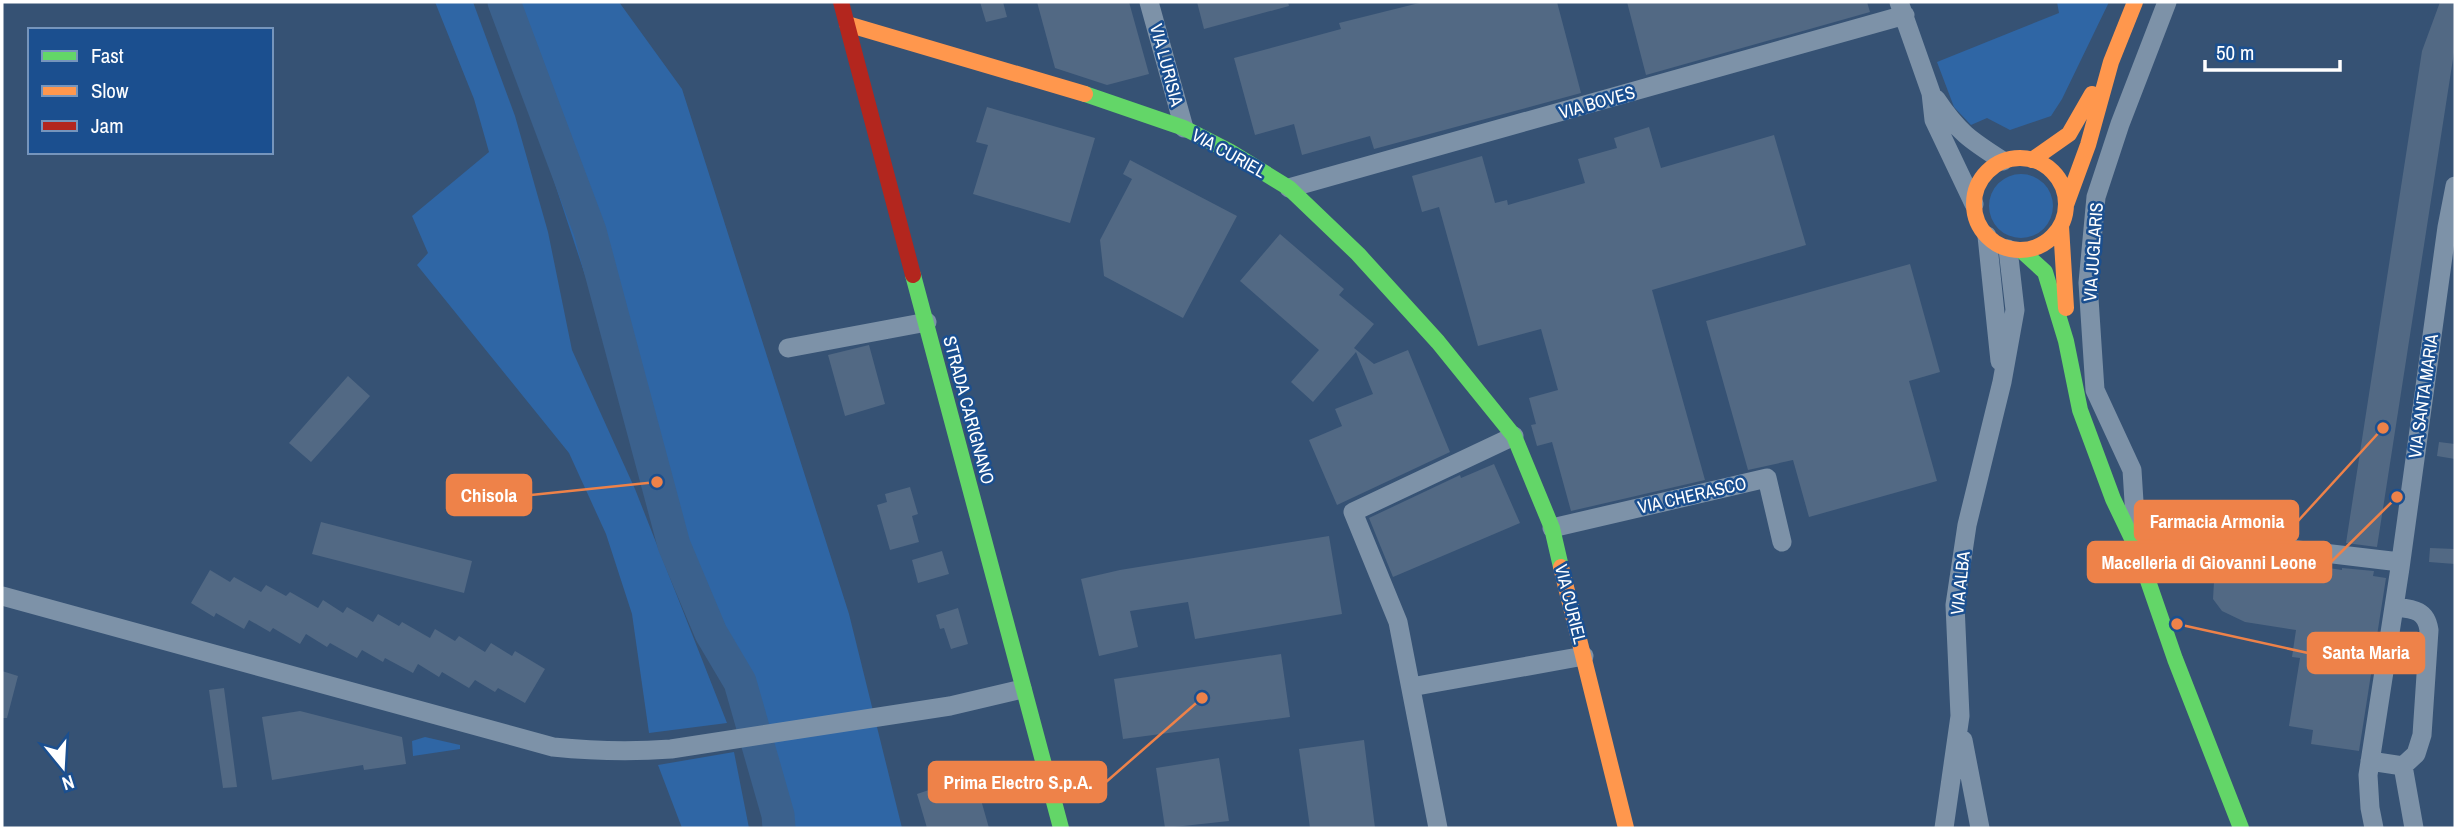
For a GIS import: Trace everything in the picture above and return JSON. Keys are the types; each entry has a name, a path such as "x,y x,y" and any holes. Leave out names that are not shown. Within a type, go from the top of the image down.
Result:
{"street":[{"name":"STRADA CARIGNANO","path":"841,2 1022,689 1062,828"},
{"name":"VIA LURISIA","path":"1149,2 1184,128"},
{"name":"VIA JUGLARIS","path":"2032,160 2069,134 2110,62 2135,2"},
{"name":"VIA JUGLARIS","path":"2137,549 2132,470 2095,390 2088,283 2096,197 2120,124 2167,2"},
{"path":"1902,9 1931,93 1934,120 1974,204 1980,226 1986,236 2015,249 2044,244 2061,226 2067,205 2057,176 2046,166 2018,158 1991,168 1982,178 1974,204"},
{"name":"VIA BOVES","path":"1289,188 1902,9"},
{"name":"VIA CURIEL","path":"847,24 1068,88 1184,128 1229,151 1289,188 1358,254 1438,342 1514,436 1552,528 1626,828"},
{"name":"VIA JUGLARIS","path":"2067,205 2088,145 2110,62"},
{"path":"1931,93 1953,125 1972,142 2004,161"},
{"name":"VIA SANTA MARIA","path":"2374,828 2368,775 2451,228 2455,186"},
{"name":"VIA JUGLARIS","path":"2061,226 2066,292 2066,341"},
{"name":"VIA ALBA","path":"1986,236 2002,382"},
{"name":"VIA JUGLARIS","path":"2015,249 2045,272 2066,341 2080,410 2113,499 2137,549 2175,659 2241,828"},
{"name":"VIA ALBA","path":"1945,826 1960,716 1955,605 1967,525 2002,382 2015,310 2015,249"},
{"path":"788,348 926,322"},
{"path":"1438,828 1398,622 1353,512 1514,436"},
{"name":"VIA CHERASCO","path":"1552,528 1767,478 1782,542"},
{"path":"2137,549 2158,543 2197,538 2400,562"},
{"path":"2,596 553,747 608,751 671,749 950,706 1022,689"},
{"path":"2393,607 2417,610 2424,615 2429,630 2422,734 2416,754 2403,766"},
{"name":"VIA CURIEL","path":"1411,687 1584,656"},
{"path":"1960,716 1978,828"},
{"path":"2370,761 2403,766"},
{"path":"2403,766 2414,828"},
{"path":"1945,826 1961,820 1978,828"}],"shaded area":[{"path":"435,2 473,2 515,116 548,232 572,350 635,489 727,723 649,733 632,614 606,534 569,453 417,265 428,253 412,216 489,152 474,99"},
{"path":"495,2 619,2 682,89 849,614 902,828 779,828 778,815 740,682 674,545"},
{"path":"2057,2 2109,2 2051,116 2010,130 1987,118 1971,125 1954,107 1937,62 2059,13"},
{"path":"2015,174 2027,174 2044,183 2051,194 2051,218 2044,229 2027,238 2015,238 2003,233 1994,224 1989,212 1989,200 1994,188 2003,179"},
{"path":"425,737 460,745 460,749 413,756 412,741"},
{"path":"734,752 749,828 682,828 658,765"}],"building":[{"path":"980,2 1003,2 1007,17 986,22"},
{"path":"1037,2 1129,2 1149,74 1107,85 1055,68"},
{"path":"1197,2 1288,2 1289,6 1204,29"},
{"path":"1423,2 1557,2 1581,93 1374,149 1370,136 1302,155 1294,124 1255,135 1234,58 1341,29 1339,23"},
{"path":"1627,2 1867,2 1870,12 1646,75"},
{"path":"2440,2 2455,2 2455,46 2377,547 2346,543 2422,51"},
{"path":"987,107 1095,138 1070,223 973,194 988,145 976,142"},
{"path":"1649,127 1661,168 1774,135 1806,245 1652,290 1705,480 1571,511 1552,442 1537,446 1531,425 1536,424 1529,398 1558,390 1541,329 1478,346 1439,207 1422,212 1412,176 1482,156 1495,203 1507,200 1508,205 1585,183 1578,159 1617,148 1614,138"},
{"path":"1130,160 1237,216 1183,318 1104,276 1100,240 1132,179 1123,174"},
{"path":"1280,234 1344,289 1339,295 1374,324 1354,348 1374,364 1408,350 1450,452 1337,505 1309,440 1342,426 1335,409 1373,394 1356,352 1313,402 1291,382 1319,350 1240,281"},
{"path":"1910,264 1940,372 1909,381 1937,481 1809,517 1793,460 1748,470 1706,321"},
{"path":"869,345 885,404 845,416 828,355"},
{"path":"348,376 370,396 311,462 289,443"},
{"path":"2439,442 2455,444 2455,459 2437,456"},
{"path":"1494,464 1520,523 1393,577 1369,518 1460,475 1461,478"},
{"path":"910,487 918,514 912,516 919,542 890,550 877,505 887,502 885,494"},
{"path":"321,522 472,561 464,593 312,554"},
{"path":"1329,536 1342,614 1195,639 1188,602 1130,611 1138,647 1099,656 1081,579 1120,570"},
{"path":"2430,548 2455,549 2455,564 2429,562"},
{"path":"942,551 949,574 918,583 912,560"},
{"path":"2247,556 2342,570 2374,571 2373,576 2386,578 2359,751 2311,744 2313,730 2289,726 2300,658 2292,657 2296,630 2245,622 2222,611 2213,599 2214,582 2220,565"},
{"path":"210,570 230,582 234,577 261,592 266,585 286,596 290,592 318,608 323,600 343,613 347,607 373,622 378,614 399,626 402,622 430,638 435,629 455,641 459,636 485,652 491,643 512,656 515,651 545,669 525,703 498,688 495,692 475,680 469,688 442,672 439,677 418,664 413,673 385,658 383,662 362,650 357,658 330,643 327,647 306,634 300,644 273,628 270,632 249,620 244,629 216,613 214,617 191,603"},
{"path":"958,608 968,644 951,649 936,615"},
{"path":"1281,654 1290,717 1123,739 1114,679"},
{"path":"2,671 18,676 7,718 2,718"},
{"path":"224,688 237,787 223,788 209,690"},
{"path":"300,711 402,737 406,764 364,770 363,765 272,780 262,717"},
{"path":"1364,740 1375,828 1310,828 1299,749"},
{"path":"1219,758 1229,821 1165,828 1156,768"},
{"path":"968,783 973,802 981,800 989,828 927,828 917,794 932,789 934,793"}],"waterway":[{"path":"504,2 590,231 674,545 711,633 740,682 778,815 779,828"}],"traffic: fast":[{"path":"1085,94 1184,128 1229,151 1289,188 1358,254 1438,342 1514,436 1552,528 1561,567"},
{"path":"2021,250 2045,272 2066,341 2080,410 2113,499 2137,549 2175,659 2241,828"},
{"path":"913,275 1061,828"}],"traffic: slow":[{"path":"2066,205 2088,145 2111,62 2135,2"},
{"path":"847,24 1085,94"},
{"path":"2032,160 2069,134 2092,94"},
{"path":"2020,158 2038,162 2052,172 2062,186 2066,204 2062,222 2052,236 2038,246 2020,250 2002,246 1988,236 1978,222 1974,204 1978,186 1988,172 2002,162 2020,158"},
{"path":"2061,226 2066,308"},
{"path":"1561,567 1626,828"}],"traffic: jam":[{"path":"841,2 913,275"}],"place":[{"name":"Farmacia Armonia","path":"2383,428"},
{"name":"Chisola","path":"657,482"},
{"name":"Macelleria di Giovanni Leone","path":"2397,497"},
{"name":"Santa Maria","path":"2177,624"},
{"name":"Prima Electro S.p.A.","path":"1202,698"}]}
